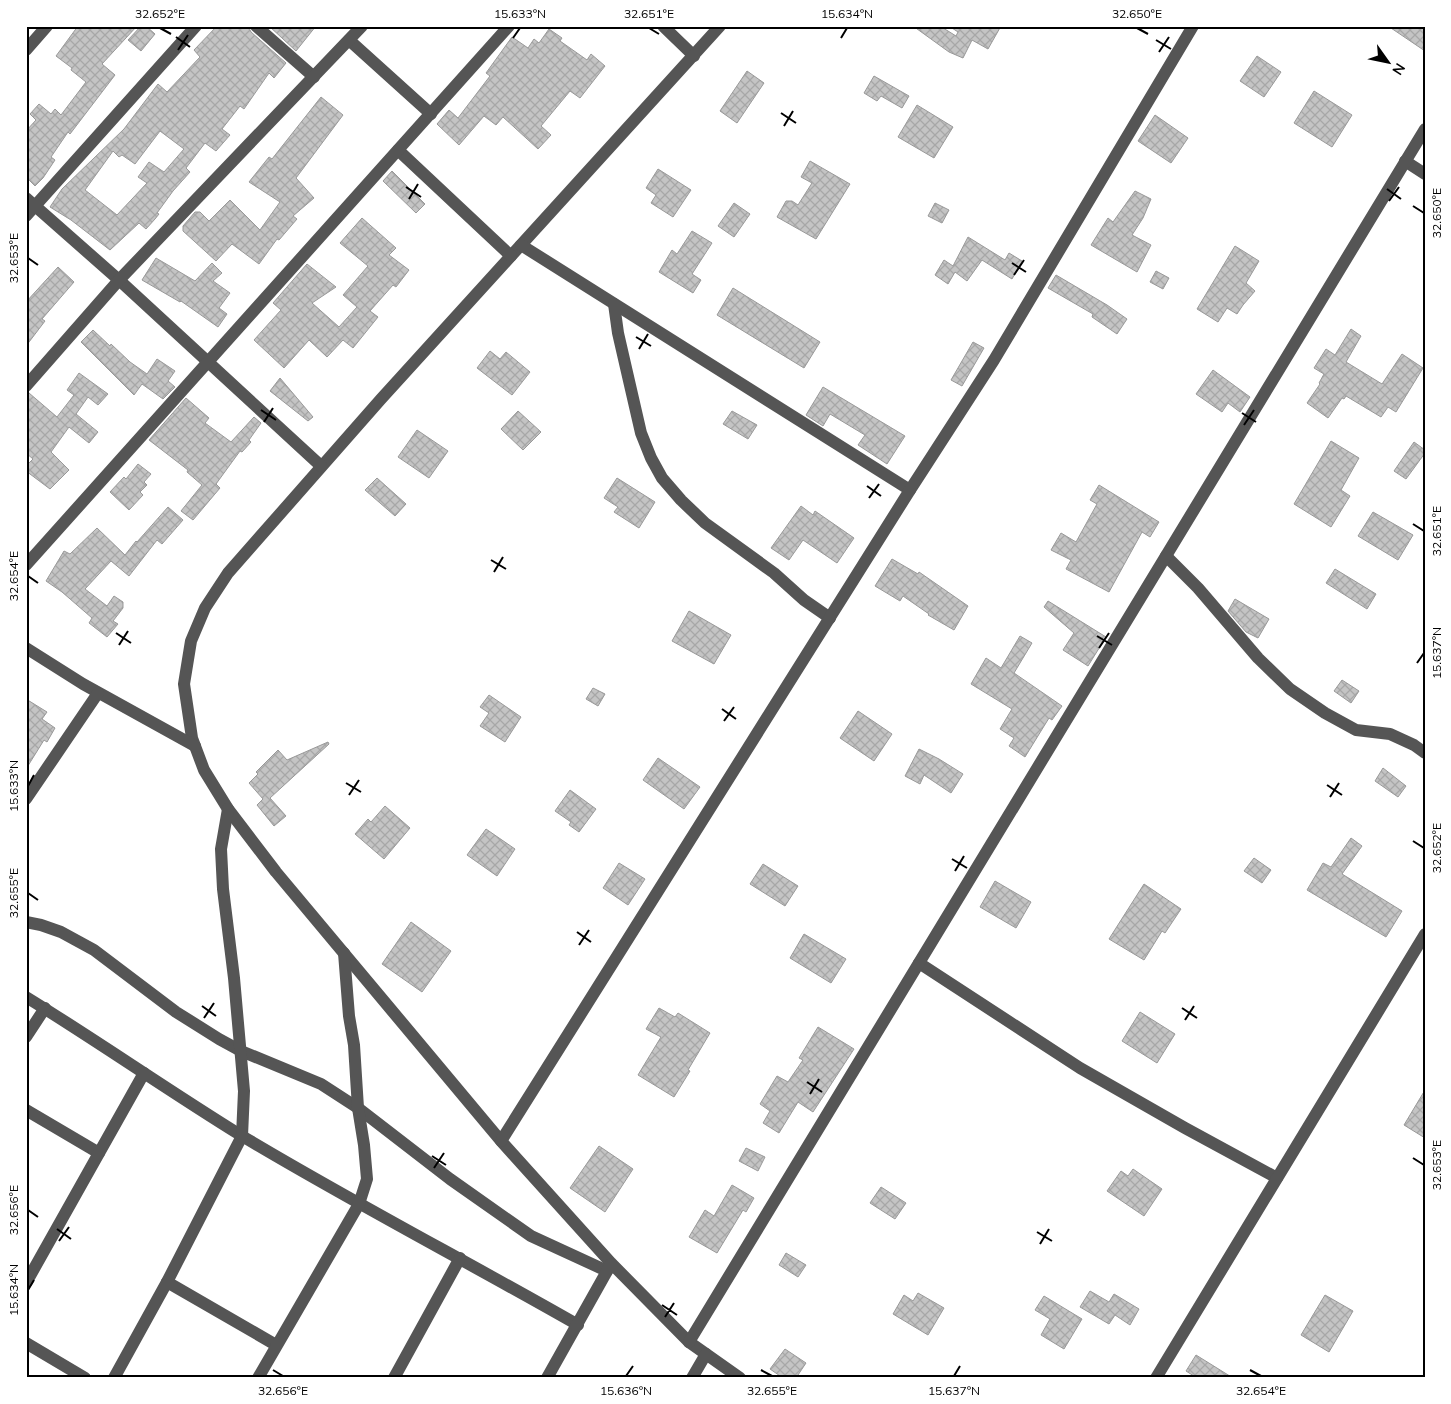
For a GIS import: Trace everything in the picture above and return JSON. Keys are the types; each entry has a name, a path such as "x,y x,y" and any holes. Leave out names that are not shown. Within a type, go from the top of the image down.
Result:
{"street":[{"path":"26,50 47,26"},
{"path":"196,26 29,207 119,280 320,466"},
{"path":"256,26 314,78"},
{"path":"26,386 119,280 362,26"},
{"path":"663,26 694,56"},
{"path":"720,26 320,466 228,573 205,608 191,641 184,684 195,746 204,770 228,809 276,872 609,1267 689,1342 740,1378"},
{"path":"501,1141 910,490 994,360 1193,26"},
{"path":"26,565 507,27"},
{"path":"349,40 431,114"},
{"path":"689,1342 1425,129"},
{"path":"398,150 511,256"},
{"path":"1405,161 1425,174"},
{"path":"521,245 910,490"},
{"path":"614,304 618,333 641,433 651,458 662,478 705,523 774,573 804,600 830,618"},
{"path":"1166,556 1198,588 1258,658 1290,689 1325,713 1356,730 1390,734 1414,744 1425,753"},
{"path":"26,648 98,693 195,746"},
{"path":"26,798 98,693"},
{"path":"114,1378 167,1282 242,1136 244,1091 241,1051 221,857 228,809"},
{"path":"26,922 61,932 94,950 176,1012 241,1051 321,1084 358,1108 450,1179 531,1236 609,1267"},
{"path":"1156,1378 1425,934"},
{"path":"258,1378 359,1204 367,1179 358,1108 344,954"},
{"path":"919,963 1080,1068 1277,1178"},
{"path":"26,997 242,1136 359,1204 460,1258 578,1325"},
{"path":"26,1037 45,1008"},
{"path":"26,1283 31,1265 99,1153 144,1073"},
{"path":"26,1110 99,1153"},
{"path":"394,1378 460,1258"},
{"path":"547,1378 609,1267"},
{"path":"167,1282 276,1345"},
{"path":"26,1343 85,1378"},
{"path":"692,1378 706,1354"}],"building":[{"path":"78,26 137,26 102,64 115,75 70,134 68,132 51,157 55,160 35,186 26,177 26,131 36,120 30,114 39,104 51,114 55,109 61,115 86,82 56,56"},
{"path":"141,26 146,26 155,34 141,51 128,40"},
{"path":"217,26 248,26 251,32 286,63 274,78 269,73 244,109 240,106 222,129 230,135 216,151 205,143 186,168 190,172 173,191 157,213 159,214 146,229 139,223 110,250 71,220 50,207 62,189 124,129 158,84 167,92 200,57 194,50","holes":["160,131 184,149 164,172 149,162 138,177 147,183 117,215 85,190 113,151 119,157 122,155 135,164"]},
{"path":"269,26 316,26 296,51"},
{"path":"913,26 940,26 956,36 958,32 949,26 1001,26 988,49 972,40 963,58 949,52"},
{"path":"1388,26 1425,26 1425,51"},
{"path":"549,29 562,38 560,41 587,60 591,54 605,66 580,98 570,91 541,126 551,135 538,149 503,117 496,125 484,116 459,145 437,124 449,110 458,118 490,76 486,73 512,37 528,48 534,39 539,43"},
{"path":"1257,56 1281,72 1264,97 1240,81"},
{"path":"747,71 764,83 737,123 720,111"},
{"path":"874,76 909,96 902,108 881,96 877,101 864,93"},
{"path":"1314,91 1352,115 1332,147 1294,123"},
{"path":"321,97 343,115 296,178 314,198 293,216 297,219 279,240 277,239 259,264 232,244 216,261 183,231 183,226 195,212 200,212 209,221 230,200 260,230 280,202 249,182 269,157 272,159"},
{"path":"917,105 953,127 934,158 898,137"},
{"path":"1155,115 1188,138 1171,163 1138,141"},
{"path":"810,161 850,184 816,239 777,217 786,201 792,201 798,205 812,183 801,177"},
{"path":"658,169 691,190 673,217 651,203 656,195 646,188"},
{"path":"392,171 425,204 416,213 383,181"},
{"path":"1135,191 1151,199 1143,218 1132,235 1151,245 1137,272 1091,245 1108,218 1113,222"},
{"path":"734,203 750,214 734,237 718,226"},
{"path":"935,203 949,210 942,223 928,216"},
{"path":"362,218 396,248 389,255 409,270 396,287 393,285 370,311 378,317 353,348 343,340 327,357 309,340 284,368 254,340 281,310 273,303 307,264 336,287 312,303 339,327 357,307 343,295 368,266 340,243"},
{"path":"692,231 712,243 692,274 701,280 693,293 659,272 672,250 677,254"},
{"path":"968,237 1005,260 1009,253 1022,261 1012,279 982,260 967,281 955,272 948,284 935,275 944,260 953,266"},
{"path":"1235,246 1259,261 1246,283 1255,291 1237,314 1227,308 1218,322 1197,309"},
{"path":"156,258 195,281 212,263 222,273 213,281 230,293 219,308 227,314 218,327 181,301 142,280"},
{"path":"58,267 74,282 42,319 45,321 26,346 26,302"},
{"path":"1156,271 1169,278 1163,289 1150,282"},
{"path":"1056,275 1127,319 1117,334 1092,317 1093,314 1048,288"},
{"path":"733,288 820,342 804,368 717,315"},
{"path":"1351,329 1361,336 1346,362 1382,384 1402,354 1423,368 1396,412 1388,407 1381,417 1346,396 1344,399 1342,398 1328,418 1307,403 1320,384 1324,374 1314,368 1326,349 1335,355"},
{"path":"93,330 110,346 111,344 130,362 147,374 157,359 175,371 168,381 175,387 163,399 142,384 134,395 81,342"},
{"path":"973,342 984,348 962,386 951,380"},
{"path":"490,351 500,359 506,352 530,372 512,395 477,368"},
{"path":"1213,370 1250,397 1240,412 1228,403 1222,412 1196,394"},
{"path":"79,373 108,394 98,405 88,397 76,414 98,432 89,443 69,427 51,452 69,470 50,489 26,471 26,466 33,459 26,453 26,394 29,393 57,417 74,395 67,390"},
{"path":"280,378 313,417 308,421 270,391"},
{"path":"823,387 905,436 887,464 858,445 865,435 830,414 823,426 806,415"},
{"path":"186,398 209,418 205,423 231,442 254,417 261,423 249,440 251,442 242,452 240,451 216,484 220,488 193,520 181,511 202,485 187,472 188,470 149,440"},
{"path":"518,411 541,432 523,450 501,429"},
{"path":"732,411 757,425 748,439 723,424"},
{"path":"417,430 448,451 429,478 398,457"},
{"path":"1331,441 1359,458 1341,490 1350,496 1331,527 1294,504"},
{"path":"1414,442 1425,450 1425,453 1406,479 1394,471"},
{"path":"138,464 151,474 144,482 147,485 140,492 143,495 129,510 110,492 124,477 126,479"},
{"path":"377,478 406,504 395,516 365,490"},
{"path":"617,478 655,502 639,528 614,512 618,507 604,498"},
{"path":"1099,485 1159,522 1150,537 1142,532 1109,592 1066,569 1071,560 1051,550 1061,533 1076,542 1097,504 1090,500"},
{"path":"801,506 813,515 815,511 854,538 837,563 803,540 789,560 771,548"},
{"path":"168,507 183,520 162,544 157,540 129,576 111,561 85,589 107,606 114,596 123,602 123,608 113,621 118,624 107,637 89,623 92,618 46,581 64,551 70,554 97,528 125,555"},
{"path":"1373,512 1413,535 1398,560 1358,536"},
{"path":"892,559 918,574 919,572 968,606 954,630 928,615 903,596 900,601 875,586"},
{"path":"1335,569 1376,594 1367,609 1326,583"},
{"path":"1235,599 1269,619 1258,638 1246,632 1228,611"},
{"path":"1048,601 1106,637 1088,666 1063,650 1074,633 1044,607"},
{"path":"689,611 731,635 714,664 672,641"},
{"path":"1020,636 1032,643 1014,673 1062,706 1052,720 1049,718 1025,757 1009,746 1014,738 1000,729 1012,709 971,684 986,658 1001,668"},
{"path":"1342,680 1359,691 1351,703 1334,691"},
{"path":"593,688 605,694 598,706 586,699"},
{"path":"489,695 521,717 505,742 480,726 489,713 480,707"},
{"path":"26,699 47,712 42,719 55,728 47,742 44,740 26,769"},
{"path":"858,711 892,734 874,761 840,738"},
{"path":"328,742 329,744 270,798 286,816 274,826 257,805 263,799 249,783 258,774 256,772 278,750 287,760"},
{"path":"919,749 963,774 951,793 924,775 920,784 905,776"},
{"path":"658,758 700,787 684,809 643,780"},
{"path":"1383,768 1406,786 1398,797 1375,781"},
{"path":"570,790 596,809 579,832 569,825 571,822 555,811"},
{"path":"385,806 410,828 384,859 355,834 368,819 371,822"},
{"path":"486,829 515,849 497,876 467,855"},
{"path":"1351,838 1362,846 1342,874 1402,911 1386,937 1307,890 1323,863 1331,867"},
{"path":"1254,858 1271,870 1262,883 1244,871"},
{"path":"619,863 645,879 628,905 603,888"},
{"path":"763,864 798,886 785,906 750,884"},
{"path":"995,881 1031,902 1016,928 980,907"},
{"path":"1144,884 1181,909 1165,933 1162,931 1144,960 1109,939"},
{"path":"411,922 451,951 422,992 382,964"},
{"path":"804,934 846,959 831,983 790,958"},
{"path":"659,1008 675,1017 678,1013 710,1033 674,1097 638,1075 661,1037 646,1029"},
{"path":"1140,1012 1175,1034 1157,1063 1122,1041"},
{"path":"818,1027 854,1049 813,1112 798,1102 779,1133 763,1123 770,1111 760,1104 777,1076 788,1082 803,1060 799,1058"},
{"path":"1425,1090 1425,1138 1404,1125"},
{"path":"599,1146 633,1169 605,1212 570,1188"},
{"path":"746,1148 765,1157 758,1171 739,1161"},
{"path":"1133,1169 1162,1189 1144,1216 1107,1191 1121,1171 1128,1176"},
{"path":"732,1185 754,1198 746,1212 743,1210 717,1253 689,1237 705,1210 714,1216"},
{"path":"881,1187 906,1203 895,1219 870,1203"},
{"path":"786,1253 806,1265 798,1277 779,1265"},
{"path":"1090,1291 1109,1302 1114,1294 1139,1309 1130,1325 1115,1315 1109,1324 1080,1307"},
{"path":"918,1293 944,1308 928,1335 893,1314 904,1295 913,1301"},
{"path":"1325,1295 1353,1311 1329,1352 1301,1335"},
{"path":"1044,1296 1082,1319 1064,1349 1041,1335 1050,1319 1035,1310"},
{"path":"785,1349 806,1363 796,1378 783,1378 770,1369"},
{"path":"1196,1355 1233,1378 1197,1378 1186,1371"}]}
